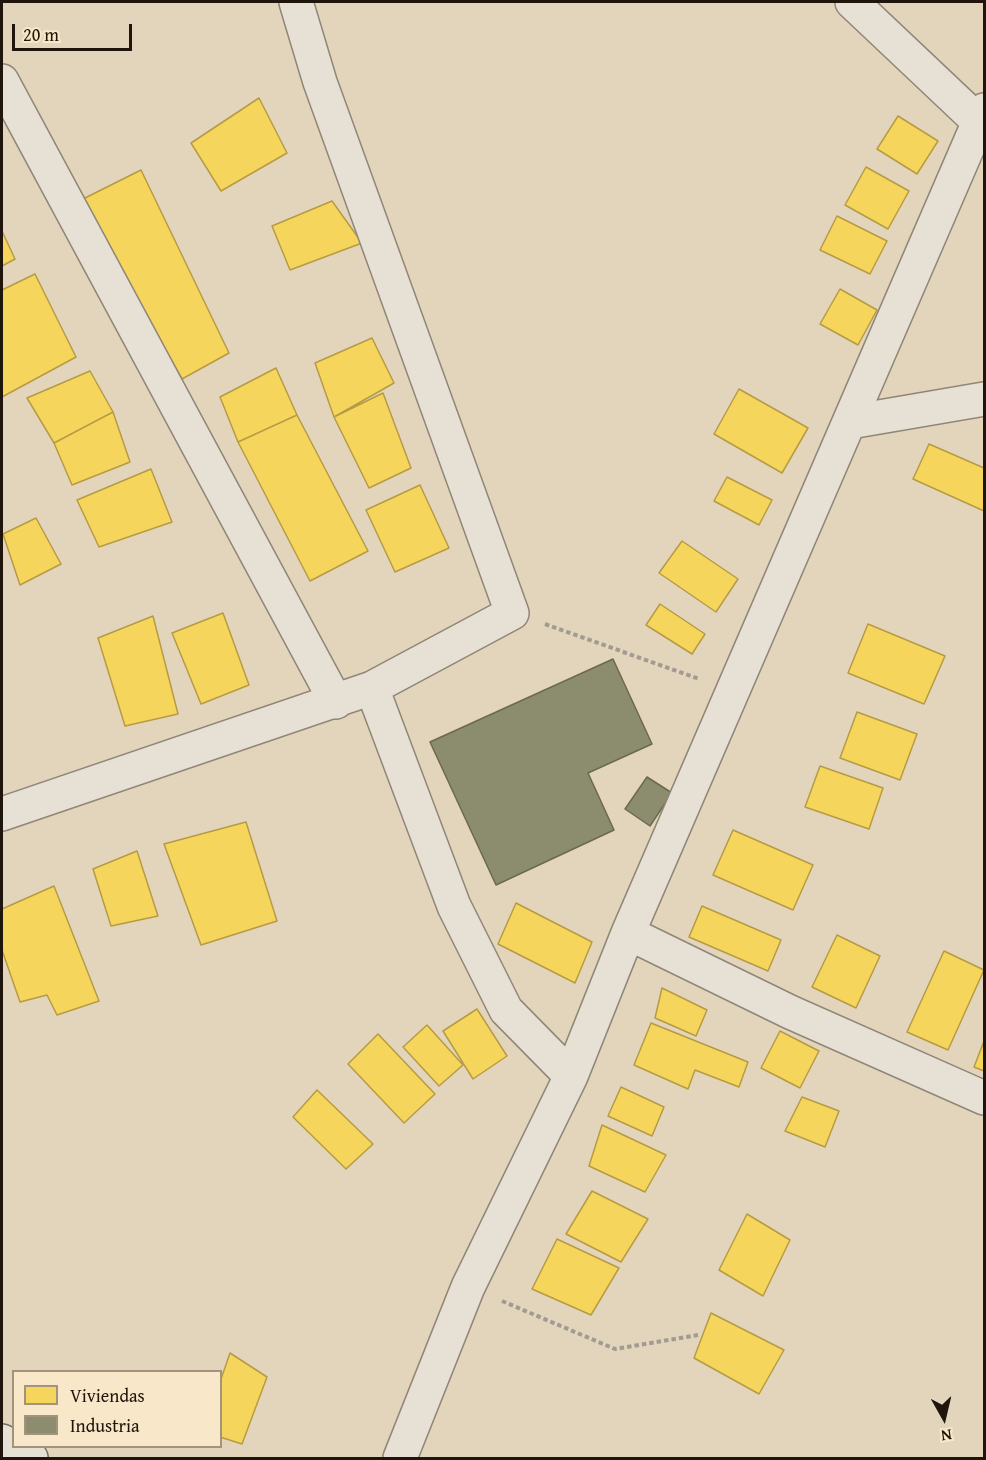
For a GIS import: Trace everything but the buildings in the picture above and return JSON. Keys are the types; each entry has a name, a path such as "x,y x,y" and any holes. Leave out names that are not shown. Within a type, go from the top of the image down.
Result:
{"street":[{"path":"2,814 372,688 512,613 324,93 296,2"},
{"path":"400,1458 468,1287 571,1076 628,933 982,116 852,2"},
{"path":"2,81 336,702"},
{"path":"850,422 984,399"},
{"path":"372,688 454,906 506,1010 571,1076"},
{"path":"628,933 790,1012 984,1098"},
{"path":"14,1448 30,1458"}],"path":[{"path":"512,613 734,691"},
{"path":"468,1287 615,1349 698,1335"}]}
